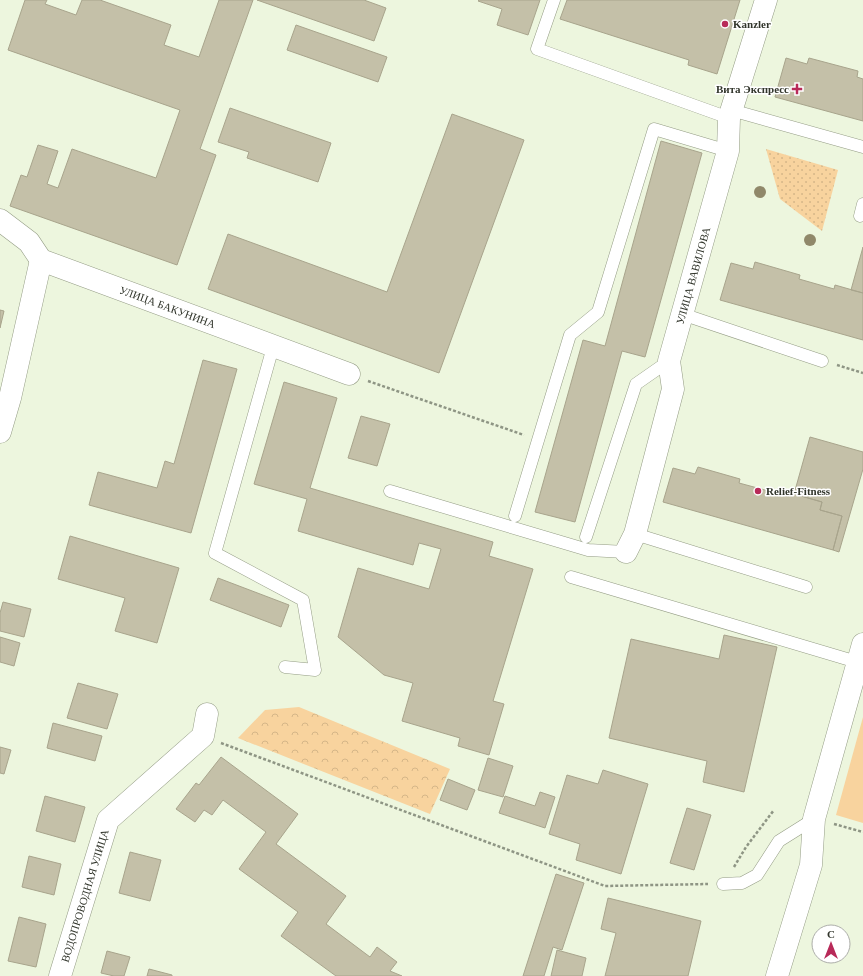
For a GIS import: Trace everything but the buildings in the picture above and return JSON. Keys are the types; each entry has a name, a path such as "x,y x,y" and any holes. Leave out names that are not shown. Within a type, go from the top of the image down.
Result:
{"street":[{"name":"УЛИЦА ВАВИЛОВА","path":"630,543 673,389 669,361 728,151 730,114 766,0"},
{"path":"0,220 29,242 41,260 10,398 0,432"},
{"name":"УЛИЦА БАКУНИНА","path":"41,260 349,374"},
{"path":"777,976 823,821 860,653"},
{"path":"203,736 207,714"},
{"name":"ВОДОПРОВОДНАЯ УЛИЦА","path":"60,976 108,820 203,736"}],"lane":[{"path":"554,0 537,49 730,114 863,147"},
{"path":"515,516 570,335 598,312 654,128 728,151"},
{"path":"860,216 863,204"},
{"path":"682,314 822,361"},
{"path":"273,347 215,553 303,600 315,670 285,668"},
{"path":"586,537 636,384 669,361"},
{"path":"390,491 588,550 630,543 806,587"},
{"path":"571,577 860,653"},
{"path":"723,884 742,884 756,875 779,841 823,821"}],"path":[{"path":"822,361 863,373"},
{"path":"349,374 538,440"},
{"path":"203,736 605,886 723,884 746,848 774,810"},
{"path":"823,821 863,832"}],"green space":[{"path":"766,149 838,170 822,231 780,199"},
{"path":"299,707 450,769 430,814 238,738 265,710"},
{"path":"863,717 863,823 836,815"}],"place":[{"name":"Kanzler","path":"725,24"},
{"name":"Вита Экспресс","path":"797,89"},
{"name":"Relief-Fitness","path":"758,491"}]}
